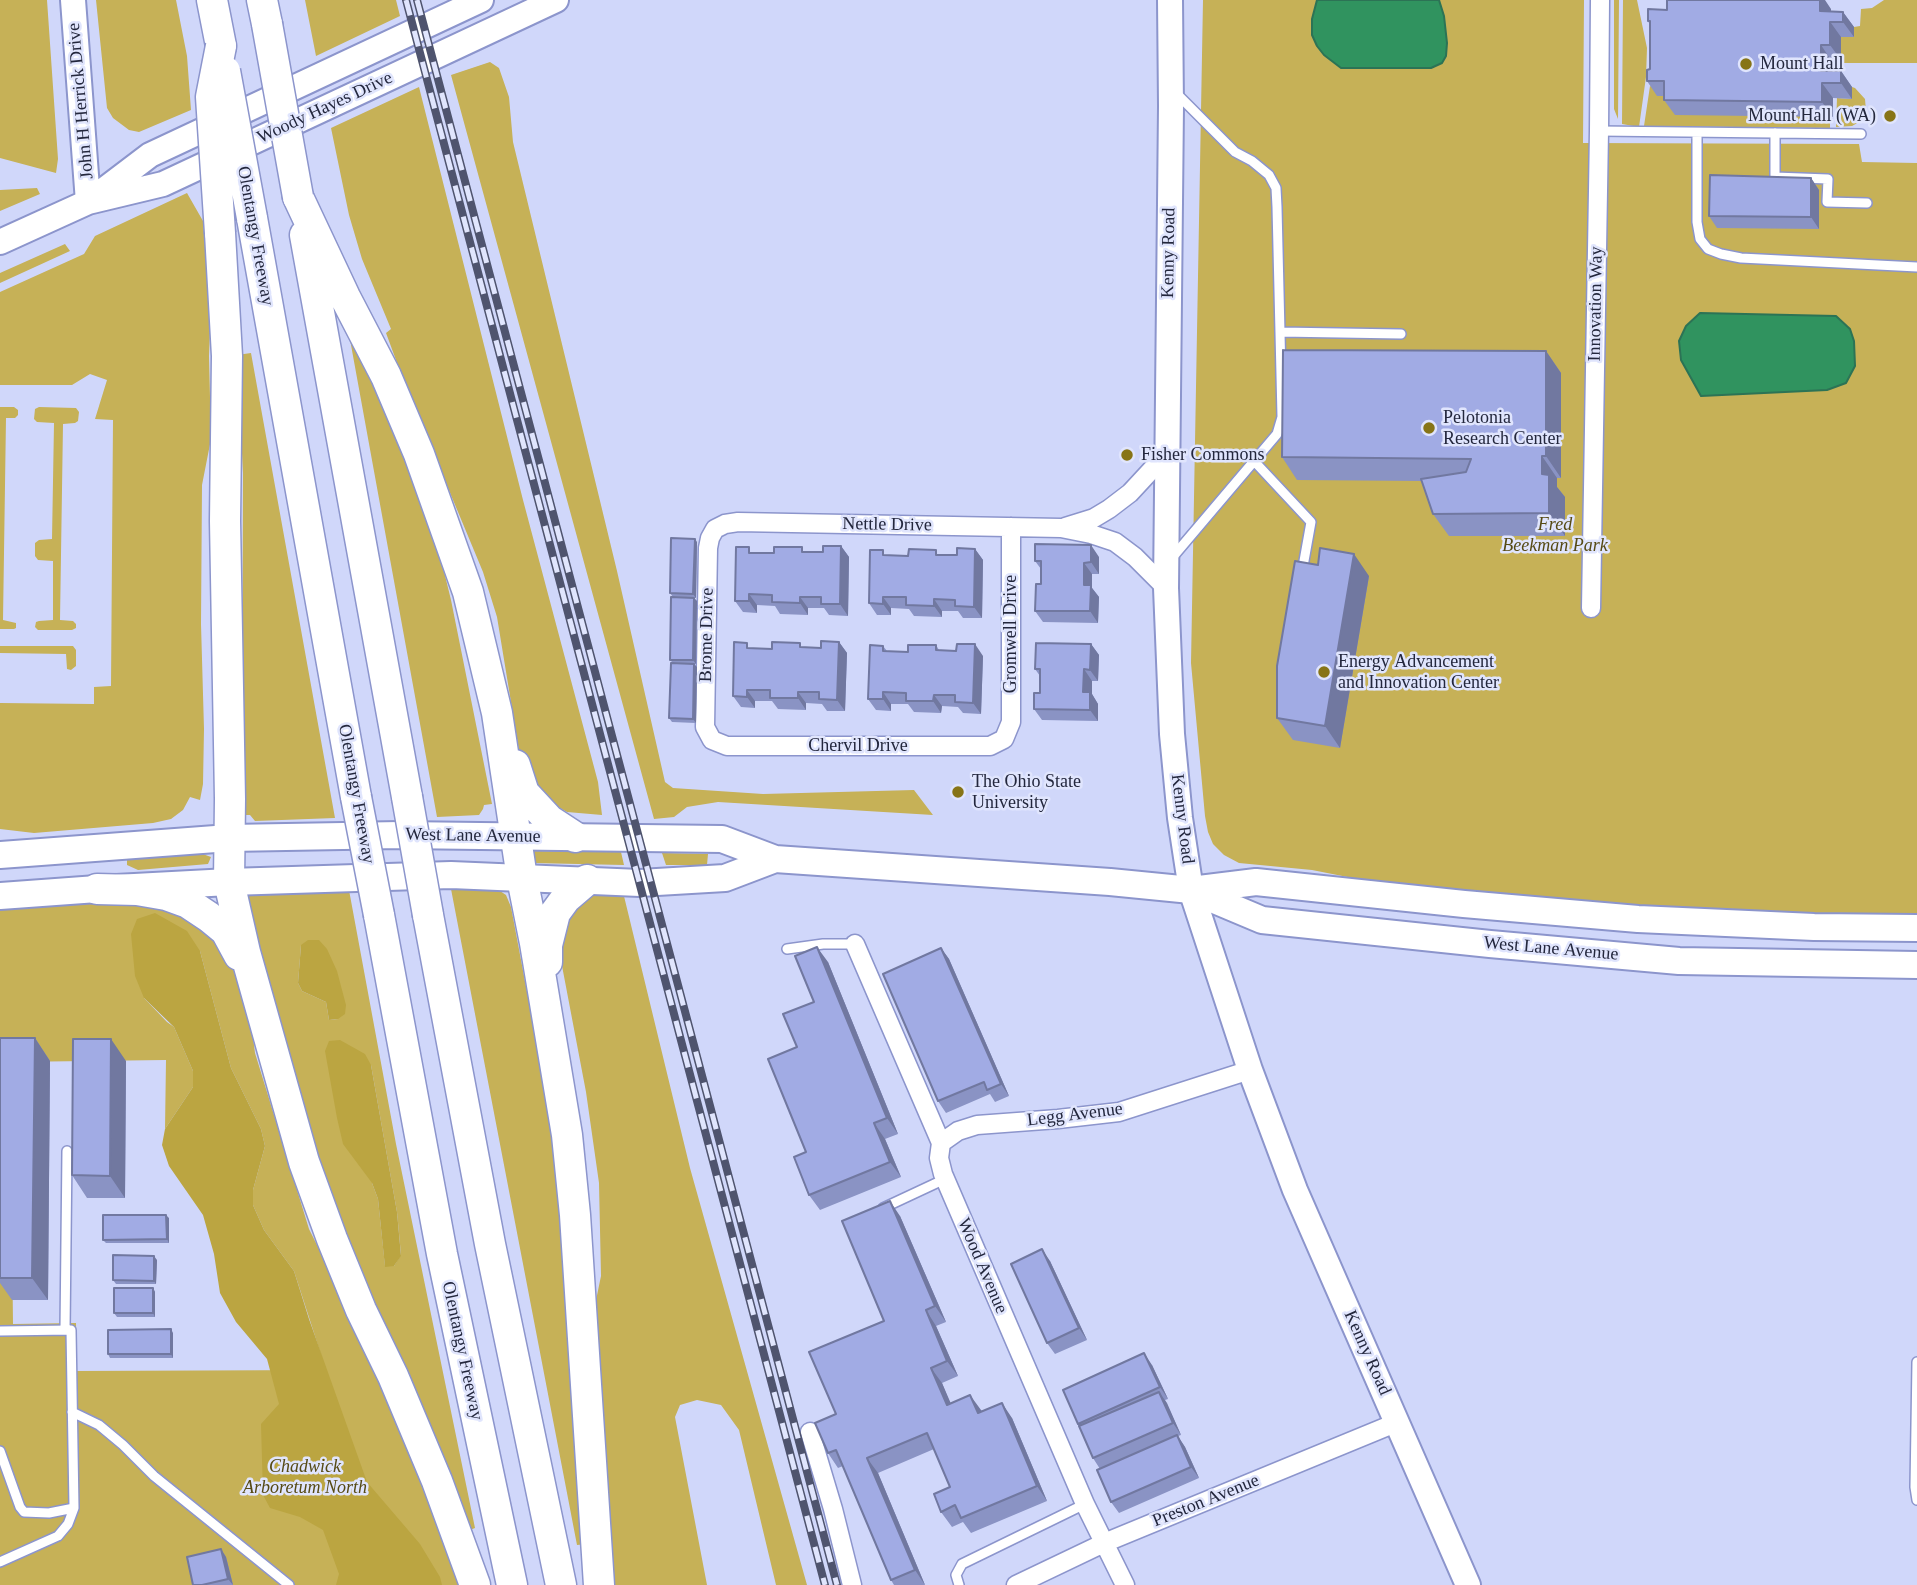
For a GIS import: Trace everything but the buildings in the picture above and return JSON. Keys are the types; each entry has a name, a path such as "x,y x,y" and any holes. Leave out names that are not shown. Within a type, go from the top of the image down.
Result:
{"highway":[{"name":"Olentangy Freeway","path":"212,0 356,797 440,1241 512,1585"},
{"path":"264,12 487,1231 561,1585"},
{"path":"221,46 211,97 227,356 225,521 229,883 304,1163 361,1310 438,1481 475,1585"},
{"path":"298,197 386,376 419,454 468,592 497,713 566,1135 576,1215 599,1585"},
{"path":"497,713 524,793 549,820 575,837"},
{"path":"546,1011 547,945 550,928 555,913 566,898 587,880"},
{"path":"97,889 137,890 188,902 226,932 255,986"}],"main road":[{"name":"West Lane Avenue","path":"0,855 229,838 400,835 722,839 775,859 1110,882 1191,891 1256,881 1464,904 1638,919 1814,927 1917,928"},
{"name":"West Lane Avenue","path":"0,896 97,889 451,875 640,883 725,878 775,859"},
{"name":"West Lane Avenue","path":"1191,891 1262,920 1365,931 1679,961 1917,965"}],"street":[{"name":"John H Herrick Drive","path":"73,0 89,202"},
{"name":"Woody Hayes Drive","path":"89,202 150,155 481,0"},
{"name":"Woody Hayes Drive","path":"0,243 89,202 163,184 556,0"},
{"name":"Kenny Road","path":"1170,0 1166,577 1172,734 1180,818 1191,891 1250,1070 1296,1190 1468,1585"},
{"name":"Innovation Way","path":"1591,608 1600,0"},
{"name":"Nettle Drive","path":"1061,528 1094,518 1109,509 1130,494 1168,452"},
{"name":"Nettle Drive","path":"715,529 738,522 1061,528 1115,542 1166,577"},
{"name":"Gromwell Drive","path":"1004,739 1011,722 1011,527"},
{"name":"Brome Drive","path":"712,740 705,727 708,548 715,529"},
{"name":"Chervil Drive","path":"712,740 727,746 990,746 1004,739"},
{"name":"Wood Avenue","path":"855,944 941,1143 939,1158 945,1179 1085,1504 1125,1585"},
{"name":"Legg Avenue","path":"941,1143 958,1131 977,1125 1119,1112 1250,1070"},
{"name":"Preston Avenue","path":"1016,1585 1104,1543 1398,1422"},
{"path":"810,1432 852,1585"}],"lane":[{"path":"1166,577 1277,434 1282,417 1276,188 1269,175 1235,152 1171,87"},
{"path":"1599,131 1861,134"},
{"path":"1697,133 1697,222 1699,239 1708,249 1741,258 1917,267"},
{"path":"1775,133 1775,177 1828,179 1827,202 1867,203"},
{"path":"1280,332 1401,334"},
{"path":"1254,461 1311,522 1300,582"},
{"path":"787,949 824,944 855,944"},
{"path":"65,1330 67,1152"},
{"path":"874,1213 945,1179"},
{"path":"0,1331 72,1330 74,1508 68,1524 58,1536 0,1562"},
{"path":"1917,1362 1917,1500"},
{"path":"72,1412 99,1425 154,1476 289,1585"},
{"path":"0,1451 24,1512 49,1513 74,1508"},
{"path":"959,1585 956,1575 962,1564 1085,1504"}],"green space":[{"path":"0,0 47,0 58,159 56,173 0,158"},
{"path":"96,0 176,0 187,56 191,110 139,132 129,130 113,118 107,108"},
{"path":"305,0 396,0 400,16 316,56"},
{"name":"Fred Beekman Park","path":"1203,0 1584,0 1583,143 1859,144 1862,162 1917,163 1917,914 1827,915 1593,904 1378,883 1312,870 1239,863 1224,855 1213,844 1205,816 1191,663"},
{"path":"1614,0 1619,0 1618,119 1614,109"},
{"path":"1623,0 1637,0 1647,48 1639,127 1622,124"},
{"path":"1884,0 1917,0 1917,63 1844,63 1843,67 1832,67 1831,60 1840,60 1841,37 1853,37 1854,27 1860,26 1861,9 1872,8"},
{"path":"490,62 499,68 509,97 513,142 665,782 673,788 763,794 914,790 933,815 718,802 687,807 674,817 654,819 451,75"},
{"path":"1650,86 1675,96 1830,117 1830,128 1644,126"},
{"path":"419,87 523,500 598,782 602,815 567,812 553,804 523,775 497,617 483,572 386,333 391,329 362,259 349,215 331,128"},
{"path":"1852,87 1865,99 1866,111 1861,121 1852,126 1836,127 1837,98 1851,99"},
{"path":"37,188 40,194 0,211 0,190"},
{"path":"187,193 203,221 211,306 211,439 202,485 201,624 204,729 200,800 190,797 183,810 171,819 153,823 34,833 0,829 0,703 94,704 94,687 111,686 113,420 95,419 107,380 90,374 72,385 0,385 0,292 84,254 95,236"},
{"path":"65,244 70,251 0,283 0,273"},
{"path":"347,323 369,365 438,547 492,804 484,805 479,815 437,817"},
{"path":"251,353 335,818 255,821 250,815 242,815 243,473 237,355"},
{"path":"0,407 14,407 18,410 15,418 6,418 3,620 16,623 14,629 0,629"},
{"path":"76,408 79,412 78,421 63,424 60,620 73,621 76,628 72,630 38,630 35,627 36,622 53,620 53,561 38,560 35,556 35,543 52,539 54,423 37,422 34,419 35,409"},
{"path":"0,646 73,646 76,650 76,666 71,670 67,669 66,654 0,653"},
{"path":"530,851 621,852 624,865 532,863"},
{"path":"200,853 211,857 208,864 138,870 127,865 130,858"},
{"path":"662,853 708,854 707,865 666,865"},
{"path":"451,889 500,891 506,895 511,907 548,1103 555,1156 587,1544 577,1545"},
{"path":"349,890 396,1144 475,1528 467,1531 339,1236 246,899 249,894","holes":["301,945 338,1019 329,1020 326,1002 302,991 298,983","371,1065 397,1212 401,1255 394,1266 385,1266 378,1199 372,1183"]},
{"path":"623,892 690,1168 807,1585 776,1585 739,1430 721,1405 697,1400 680,1405 675,1417 707,1585 613,1585 595,1305 601,1276 599,1183 586,1092 559,950 570,907 584,897"},
{"name":"Chadwick Arboretum North","path":"135,899 171,906 225,946 248,997 255,1053 309,1229 410,1444 462,1585 0,1585 0,908","holes":["200,951 231,1068 261,1129 265,1146 253,1190 253,1205 264,1230 294,1271 326,1370 77,1371 76,1323 13,1324 10,1062 166,1060 165,1129 193,1087 193,1071 174,1027 144,998"]},
{"path":"155,913 187,931 200,951 231,1068 261,1129 265,1146 253,1190 253,1205 264,1230 294,1271 367,1482 420,1544 442,1585 336,1585 339,1574 323,1530 300,1517 270,1508 263,1495 261,1424 279,1404 267,1359 236,1322 220,1293 214,1254 203,1215 169,1166 162,1145 165,1129 193,1087 193,1071 174,1027 144,998 135,976 131,934 137,919"},
{"path":"308,940 319,940 327,949 337,971 346,1005 345,1014 338,1019 329,1020 326,1002 302,991 298,983 301,945"},
{"path":"340,1040 365,1054 371,1065 397,1212 401,1256 394,1266 385,1267 378,1199 372,1183 343,1144 325,1051 329,1041"}],"shaded area":[{"path":"1317,0 1439,0 1444,16 1446,56 1442,63 1431,68 1341,68 1324,55 1312,35 1312,19"},
{"path":"1700,313 1836,316 1850,329 1854,341 1855,366 1846,383 1827,390 1701,396 1681,360 1679,341 1686,326"}],"railway":[{"path":"406,0 825,1585"},
{"path":"417,0 837,1585"}],"place":[{"name":"Mount Hall","path":"1746,64"},
{"name":"Mount Hall (WA)","path":"1890,116"},
{"name":"Pelotonia Research Center","path":"1429,428"},
{"name":"Fisher Commons","path":"1127,455"},
{"name":"Energy Advancement and Innovation Center","path":"1324,672"},
{"name":"The Ohio State University","path":"958,792"}]}
